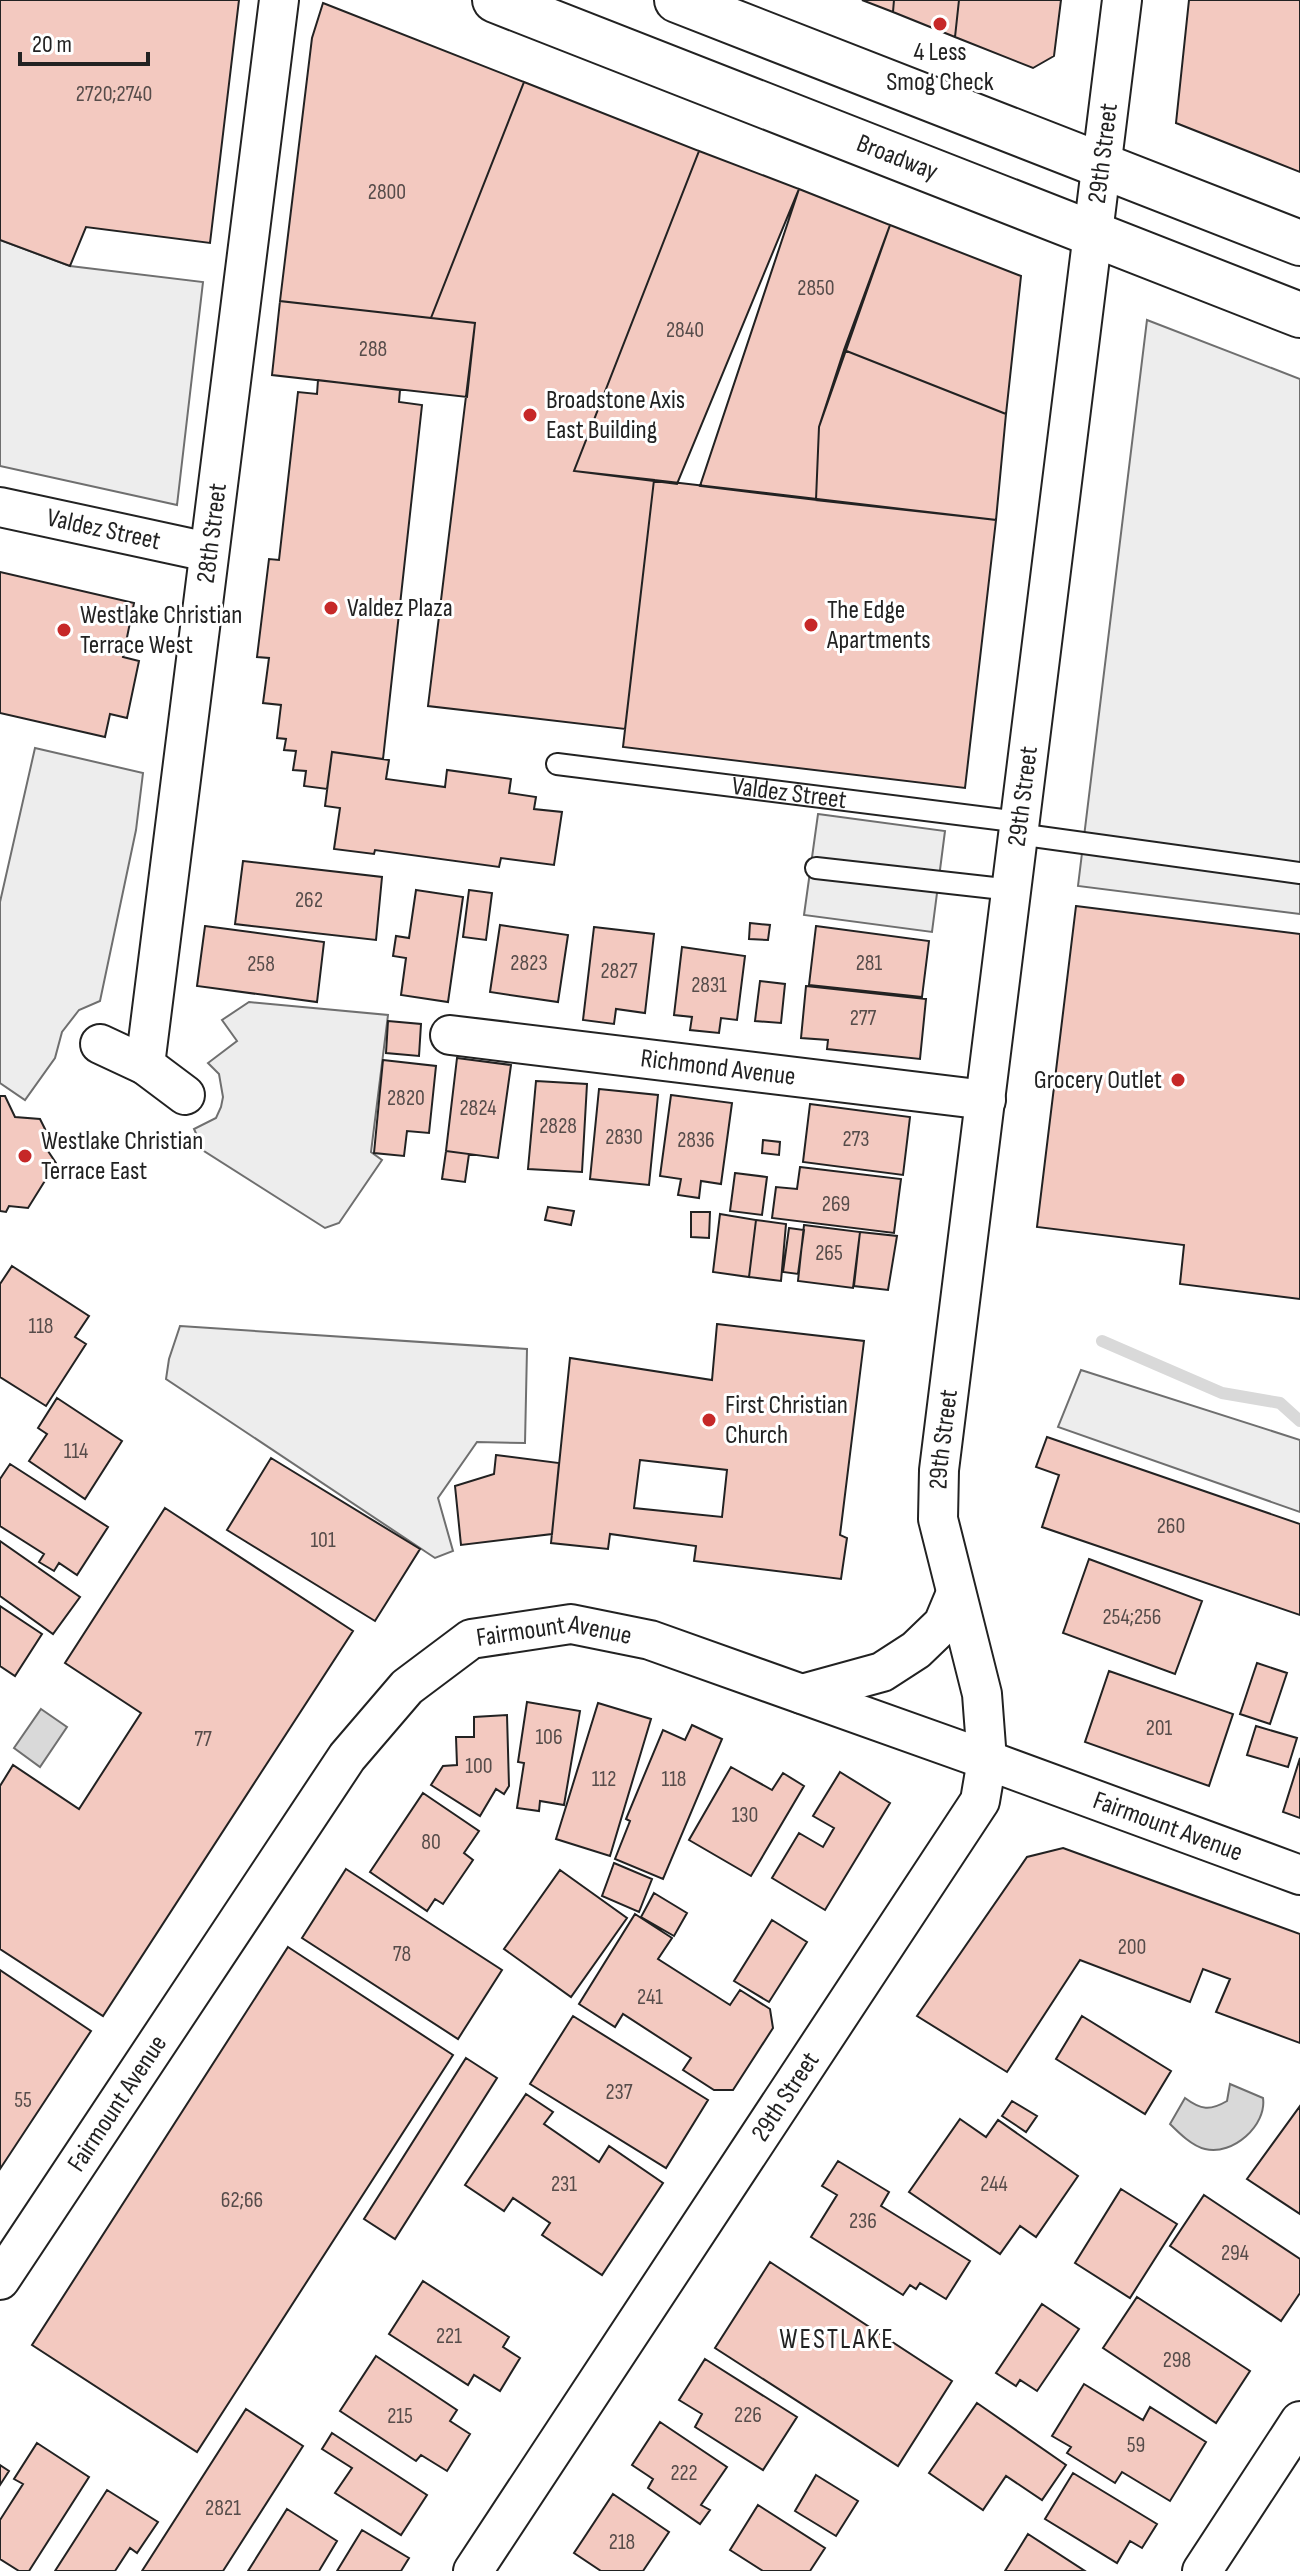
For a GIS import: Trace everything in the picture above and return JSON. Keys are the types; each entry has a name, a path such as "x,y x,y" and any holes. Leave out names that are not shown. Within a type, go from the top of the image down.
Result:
{"main road":[{"name":"Broadway","path":"495,0 1300,315"},
{"path":"677,0 1300,243"}],"street":[{"name":"28th Street","path":"145,1065 279,0"},
{"name":"29th Street","path":"473,2571 980,1801 987,1760 982,1694 938,1519 939,1470 1122,0"},
{"name":"Valdez Street","path":"0,507 208,552"},
{"name":"Richmond Avenue","path":"450,1035 986,1100"},
{"path":"100,1044 145,1065 185,1095"},
{"path":"802,1694 882,1672 916,1650 943,1624 956,1593"},
{"name":"Fairmount Avenue","path":"0,2280 347,1757 407,1687 471,1639 571,1624 650,1640 1300,1875"},
{"path":"1202,2571 1300,2421"}],"lane":[{"name":"Valdez Street","path":"557,764 1019,828 1300,873"},
{"path":"816,868 1012,890"}],"shaded area":[{"path":"0,240 70,266 203,282 177,505 0,466"},
{"path":"1147,320 1300,379 1300,914 1078,886"},
{"path":"35,748 143,773 136,830 100,1001 79,1010 62,1032 55,1058 25,1100 0,1083 0,902"},
{"path":"818,814 945,831 932,932 804,915"},
{"path":"249,1002 388,1015 371,1152 382,1160 339,1223 325,1228 204,1151 194,1129 216,1118 221,1107 223,1097 219,1074 208,1063 237,1041 222,1020"},
{"path":"180,1326 527,1349 525,1443 477,1442 438,1498 453,1551 435,1558 166,1379"},
{"path":"1081,1370 1300,1440 1300,1512 1058,1427"},
{"path":"41,1709 67,1727 40,1767 14,1748"},
{"path":"1230,2084 1263,2098 1260,2118 1237,2143 1216,2150 1205,2149 1191,2142 1170,2124 1185,2098 1201,2107 1216,2106 1227,2101"}],"building":[{"path":"0,0 239,0 210,243 86,227 70,266 0,240"},
{"path":"862,0 894,0 893,12"},
{"name":"4 Less Smog Check","path":"894,0 959,0 955,37 893,12"},
{"path":"959,0 1061,0 1054,56 1033,68 955,37"},
{"path":"1189,0 1300,0 1300,172 1176,123"},
{"path":"323,3 524,82 431,318 280,301 312,38"},
{"name":"Broadstone Axis East Building","path":"524,82 699,151 574,471 654,480 625,729 428,706 475,323 431,318"},
{"path":"699,151 799,189 677,484 574,471"},
{"path":"799,189 890,225 819,427 816,500 700,486"},
{"path":"890,225 1021,276 1006,414 844,350"},
{"path":"280,301 475,323 467,397 272,375"},
{"path":"844,350 1006,414 996,520 816,500 819,427"},
{"name":"Valdez Plaza","path":"318,380 400,390 399,402 422,405 383,759 332,752 327,789 304,786 306,771 293,770 296,751 284,750 286,739 277,738 281,705 263,703 269,658 257,657 269,559 279,560 298,392 317,394"},
{"name":"The Edge Apartments","path":"654,480 996,520 965,788 623,747"},
{"name":"Westlake Christian Terrace West","path":"0,572 134,603 123,657 139,661 127,718 110,714 105,737 0,713"},
{"path":"332,752 389,760 386,779 445,787 447,770 511,779 509,793 536,797 534,809 562,812 554,865 501,858 499,867 375,850 374,854 334,849 340,808 325,806"},
{"path":"243,861 382,877 376,940 235,924"},
{"path":"416,890 463,897 448,1002 401,995 406,958 393,956 396,936 409,938"},
{"path":"469,890 492,893 486,940 463,937"},
{"name":"Grocery Outlet","path":"1076,906 1300,934 1300,1299 1180,1284 1184,1245 1037,1227"},
{"path":"750,923 770,925 768,940 749,939"},
{"path":"500,925 568,935 558,1002 490,992"},
{"path":"205,926 324,942 317,1002 197,986"},
{"path":"816,926 929,941 922,997 809,985"},
{"path":"594,927 654,934 645,1013 616,1009 614,1024 583,1020"},
{"path":"682,947 745,956 737,1020 721,1018 719,1033 690,1030 692,1017 674,1015"},
{"path":"760,981 785,984 781,1023 755,1021"},
{"path":"806,986 926,999 920,1059 827,1049 828,1040 801,1038"},
{"path":"388,1021 421,1024 419,1056 386,1053"},
{"path":"457,1058 511,1065 498,1158 446,1151"},
{"path":"383,1060 436,1066 429,1133 407,1131 404,1156 374,1153"},
{"path":"536,1081 587,1084 582,1172 528,1169"},
{"path":"599,1089 658,1095 649,1185 590,1179"},
{"path":"671,1095 732,1103 721,1184 701,1181 699,1198 678,1195 681,1179 660,1176"},
{"name":"Westlake Christian Terrace East","path":"0,1096 5,1096 15,1117 40,1119 51,1141 46,1148 56,1163 28,1208 9,1206 6,1212 0,1211"},
{"path":"810,1104 910,1117 903,1175 803,1162"},
{"path":"763,1140 780,1142 779,1155 762,1153"},
{"path":"446,1151 469,1154 465,1182 442,1179"},
{"path":"800,1167 901,1179 894,1233 772,1218 776,1187 797,1189"},
{"path":"735,1173 767,1177 762,1215 730,1211"},
{"path":"548,1207 574,1211 571,1225 545,1220"},
{"path":"691,1212 710,1212 709,1238 691,1237"},
{"path":"720,1214 756,1220 749,1277 713,1272"},
{"path":"756,1220 786,1224 781,1281 749,1277"},
{"path":"804,1225 860,1232 853,1288 798,1281"},
{"path":"789,1228 804,1230 798,1274 783,1272"},
{"path":"860,1232 897,1236 888,1290 854,1286"},
{"path":"12,1266 89,1316 75,1337 86,1344 46,1406 0,1377 0,1284"},
{"name":"First Christian Church","path":"717,1324 864,1341 840,1535 847,1538 841,1579 694,1561 696,1546 610,1534 608,1549 551,1543 570,1358 712,1380","holes":["640,1460 727,1470 722,1517 634,1508"]},
{"path":"57,1398 122,1441 85,1499 29,1461 47,1434 38,1428"},
{"path":"1047,1437 1300,1524 1300,1615 1042,1527 1059,1475 1036,1467"},
{"path":"496,1455 559,1463 552,1534 461,1545 455,1486 494,1474"},
{"path":"271,1458 420,1549 375,1621 227,1530"},
{"path":"10,1464 108,1527 77,1575 59,1563 54,1571 39,1562 44,1554 0,1526 0,1479"},
{"path":"165,1508 353,1631 103,2016 0,1949 0,1786 13,1765 79,1809 141,1713 65,1663"},
{"path":"0,1541 80,1597 53,1634 0,1596"},
{"path":"1089,1559 1202,1601 1175,1674 1063,1633"},
{"path":"0,1606 42,1634 15,1676 0,1666"},
{"path":"1257,1663 1287,1673 1270,1724 1240,1714"},
{"path":"1109,1671 1233,1714 1209,1786 1085,1742"},
{"path":"527,1702 580,1711 564,1805 540,1801 539,1811 517,1808 524,1763 518,1762"},
{"path":"598,1703 651,1719 610,1856 556,1839"},
{"path":"507,1715 509,1786 504,1794 496,1789 480,1816 431,1785 443,1766 457,1765 456,1737 474,1737 474,1717"},
{"path":"692,1725 722,1739 663,1879 615,1859 630,1821 626,1819 663,1730 685,1740"},
{"path":"1256,1726 1297,1738 1288,1767 1247,1755"},
{"path":"1300,1758 1300,1818 1283,1812"},
{"path":"731,1767 772,1790 783,1773 804,1786 751,1876 689,1840"},
{"path":"840,1772 890,1803 825,1910 772,1878 799,1833 823,1847 834,1828 813,1816"},
{"path":"423,1793 479,1831 464,1853 473,1860 443,1904 435,1899 427,1911 370,1872"},
{"path":"1063,1848 1300,1934 1300,2043 1216,2012 1230,1979 1203,1969 1190,2002 1080,1960 1007,2072 917,2016 1027,1857"},
{"path":"614,1863 652,1879 639,1912 602,1896"},
{"path":"346,1869 502,1970 458,2039 302,1938"},
{"path":"560,1870 627,1918 571,1997 504,1949"},
{"path":"654,1893 687,1913 674,1936 641,1917"},
{"path":"635,1914 672,1938 658,1959 730,2005 740,1990 770,2009 773,2028 733,2090 714,2090 683,2070 691,2058 623,2014 615,2027 579,2004"},
{"path":"772,1920 807,1942 769,2002 734,1981"},
{"path":"288,1947 453,2055 197,2452 32,2345"},
{"path":"0,1970 91,2031 0,2169"},
{"path":"573,2016 708,2100 666,2168 530,2084"},
{"path":"1082,2016 1171,2071 1145,2114 1056,2059"},
{"path":"466,2058 497,2078 395,2239 364,2219"},
{"path":"526,2094 553,2112 544,2124 599,2162 609,2146 663,2183 602,2275 542,2235 550,2223 513,2198 504,2211 465,2185"},
{"path":"1012,2101 1037,2116 1026,2132 1002,2116"},
{"path":"1300,2106 1300,2214 1247,2179"},
{"path":"960,2119 986,2137 998,2120 1078,2176 1036,2237 1020,2226 1000,2254 909,2192"},
{"path":"838,2161 889,2192 881,2206 970,2261 946,2299 920,2283 916,2289 910,2285 903,2295 811,2237 837,2195 822,2186"},
{"path":"1121,2189 1177,2224 1130,2298 1075,2263"},
{"path":"1204,2195 1300,2259 1300,2293 1281,2321 1170,2246"},
{"path":"770,2262 952,2381 898,2466 715,2348"},
{"path":"423,2281 509,2337 503,2347 520,2358 500,2391 474,2375 468,2385 389,2334"},
{"path":"1137,2297 1250,2371 1216,2423 1103,2348"},
{"path":"1042,2304 1079,2329 1037,2391 1020,2380 1016,2386 996,2373"},
{"path":"376,2356 457,2410 450,2421 470,2434 447,2471 421,2455 416,2461 340,2411"},
{"path":"705,2359 797,2417 763,2470 695,2427 702,2414 679,2400"},
{"path":"1084,2384 1143,2420 1150,2407 1206,2442 1170,2501 1122,2472 1115,2483 1067,2453 1071,2447 1052,2436"},
{"path":"977,2403 1066,2465 1042,2500 1006,2476 983,2510 929,2473"},
{"path":"246,2409 303,2446 223,2571 142,2571"},
{"path":"660,2422 727,2467 701,2505 710,2510 700,2524 648,2488 653,2479 632,2465"},
{"path":"332,2433 427,2495 401,2535 335,2493 352,2468 322,2449"},
{"path":"37,2443 89,2477 29,2571 19,2571 0,2559 0,2520 23,2484 14,2479"},
{"path":"0,2465 9,2471 0,2485"},
{"path":"1073,2473 1157,2524 1142,2548 1130,2541 1117,2563 1045,2519"},
{"path":"816,2475 858,2501 836,2536 795,2511"},
{"path":"107,2490 158,2522 137,2553 130,2548 115,2571 55,2571"},
{"path":"613,2494 669,2532 643,2571 601,2571 574,2553"},
{"path":"758,2505 825,2548 810,2571 763,2571 730,2550"},
{"path":"287,2509 337,2541 319,2571 248,2571"},
{"path":"362,2530 409,2558 401,2571 337,2571"},
{"path":"1028,2534 1085,2571 1005,2571"}],"waterway":[{"path":"1102,1341 1222,1393 1280,1403 1300,1421"}],"place":[{"name":"4 Less Smog Check","path":"940,24"},
{"name":"Broadstone Axis East Building","path":"530,415"},
{"name":"Valdez Plaza","path":"331,608"},
{"name":"The Edge Apartments","path":"811,625"},
{"name":"Westlake Christian Terrace West","path":"64,630"},
{"name":"Grocery Outlet","path":"1178,1080"},
{"name":"Westlake Christian Terrace East","path":"25,1156"},
{"name":"First Christian Church","path":"709,1420"}],"district":[{"name":"WESTLAKE","path":"837,2339"}]}
